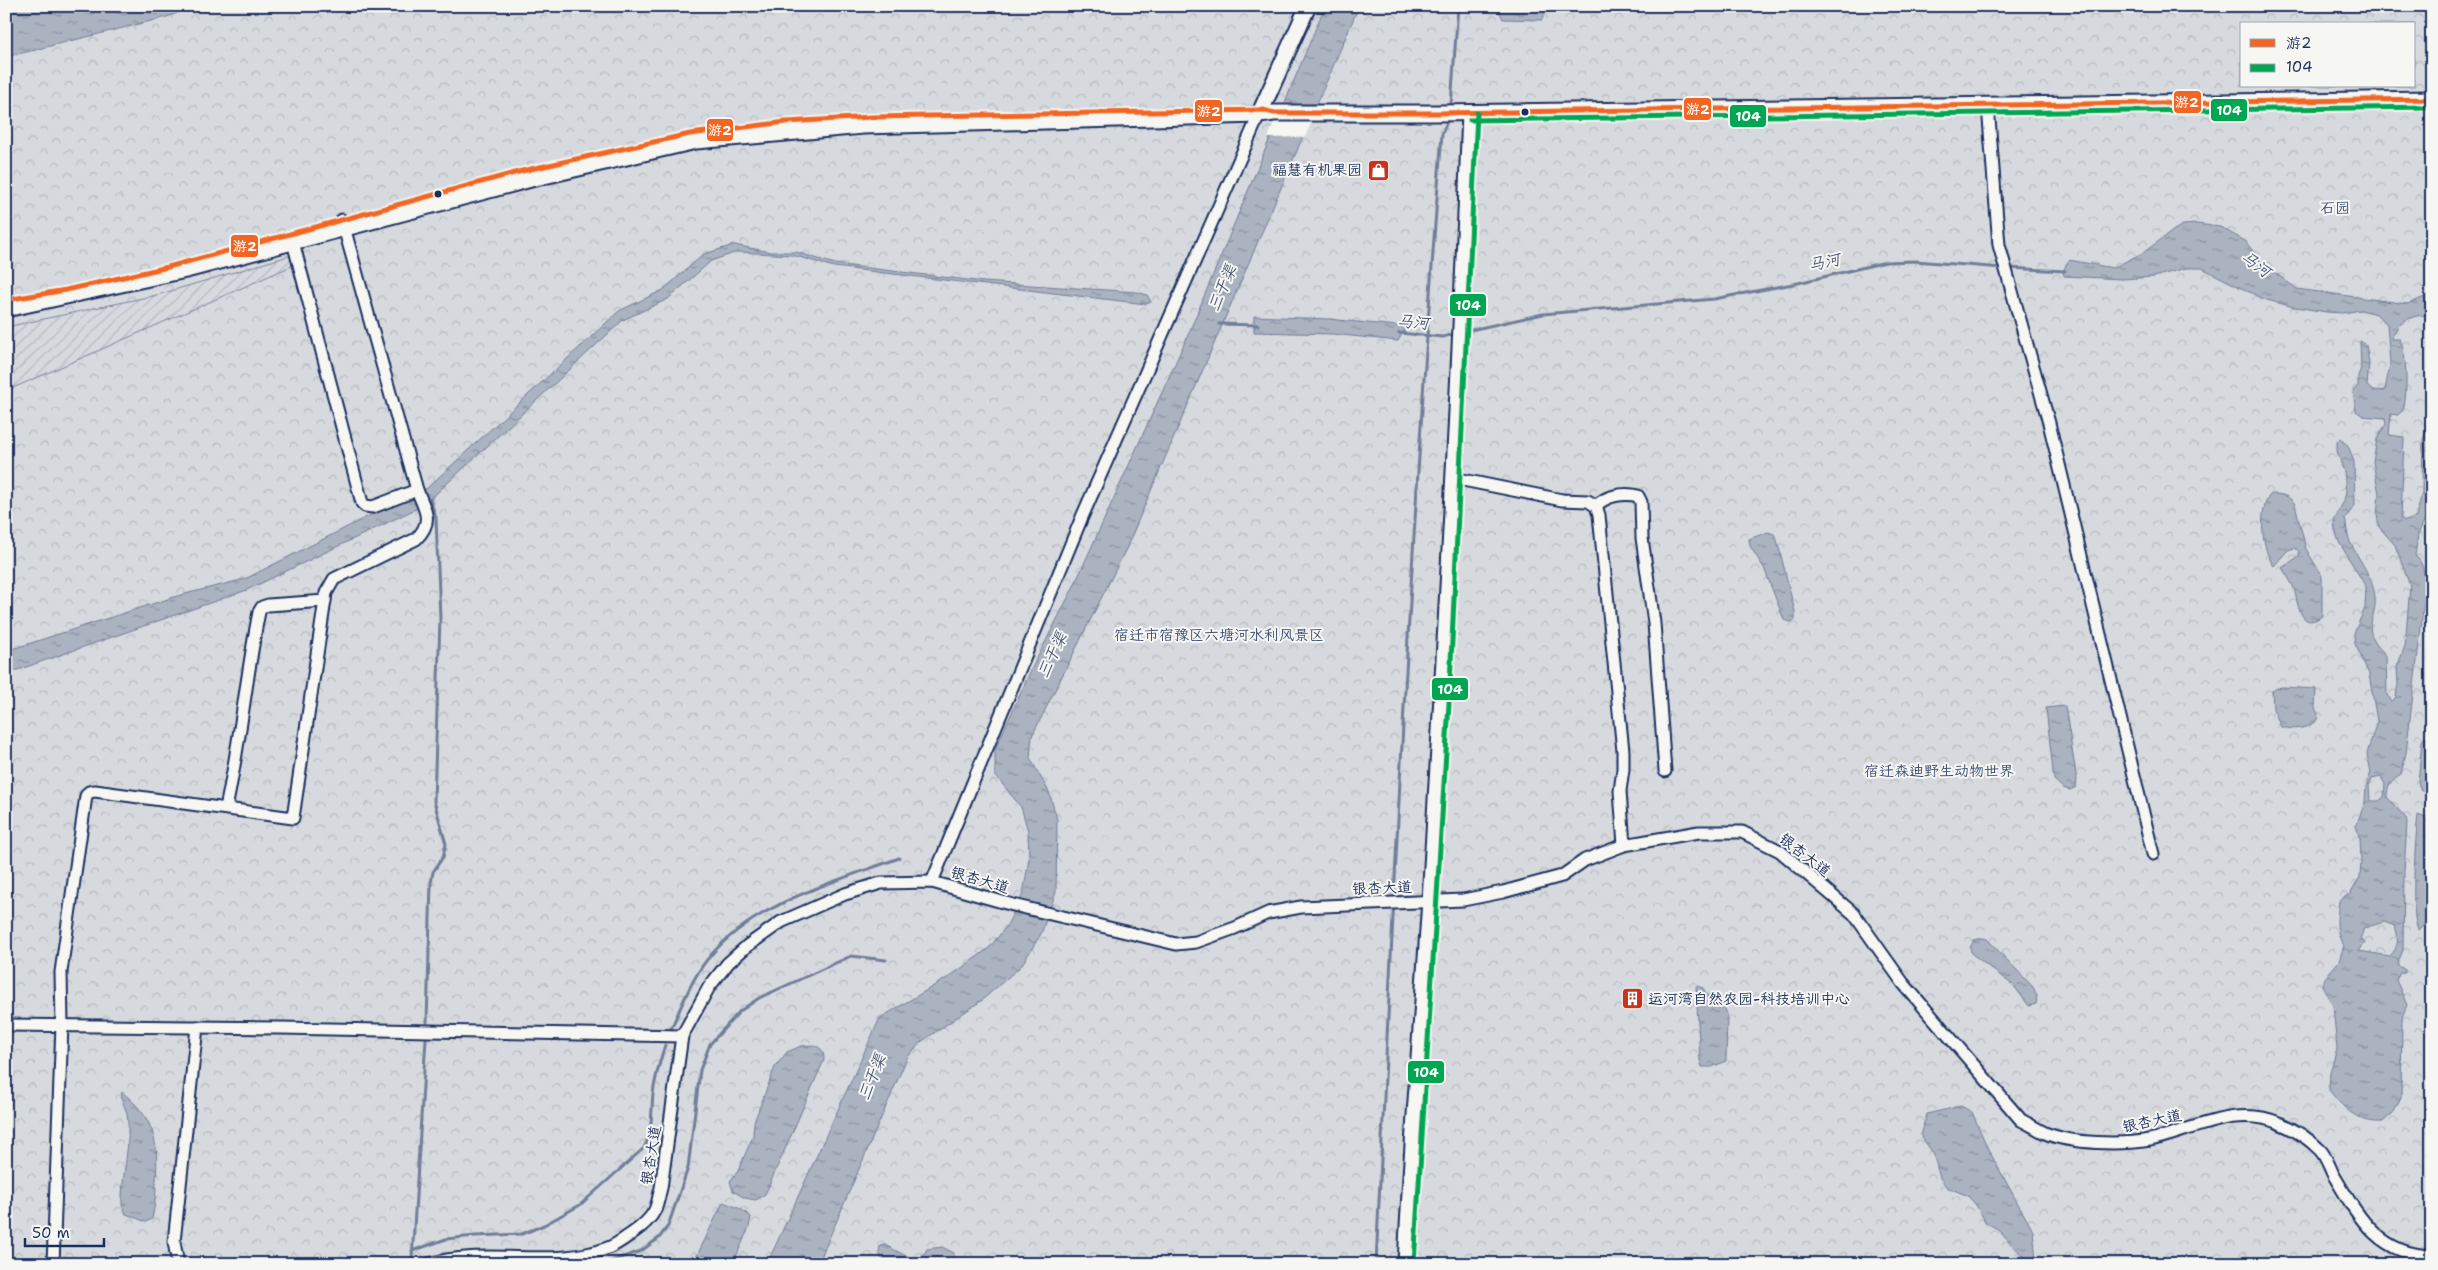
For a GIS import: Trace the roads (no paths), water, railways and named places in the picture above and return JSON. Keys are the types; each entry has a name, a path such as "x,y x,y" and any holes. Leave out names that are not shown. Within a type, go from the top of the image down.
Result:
{"main road":[{"path":"1265,113 1308,6"},
{"path":"6,300 66,290 162,269 344,224 536,168 690,134 786,122 872,117 1470,113 1871,105 1988,106 2432,98"},
{"path":"1406,1264 1411,1155 1430,902 1460,358 1470,113"},
{"path":"6,309 186,270 294,242 344,224"}],"street":[{"path":"1988,106 1999,245 2049,423 2154,854"},
{"path":"932,882 1082,517 1265,113"},
{"path":"53,1264 62,1025 61,972 84,803 89,792 95,791 293,818 326,593 334,579 416,539 424,531 427,513 417,490 344,224"},
{"path":"294,242 362,503 365,506 373,507 417,490"},
{"path":"1453,478 1562,500 1588,501 1596,506 1599,515 1623,751 1620,791 1624,845"},
{"path":"1596,506 1600,501 1629,493 1638,496 1641,502 1642,538 1654,623 1665,771"},
{"path":"226,808 238,751 248,667 259,612 262,607 268,605 325,601"},
{"name":"银杏大道","path":"429,1264 444,1259 484,1256 581,1255 608,1248 639,1228 655,1210 661,1188 682,1036 709,987 728,963 747,946 781,922 845,894 881,882 932,882 1013,905 1176,944 1196,942 1235,928 1268,913 1302,907 1463,900 1503,892 1562,876 1585,860 1624,845 1699,832 1742,832 1758,839 1780,851 1854,914 1903,983 2021,1120 2046,1133 2115,1144 2150,1140 2235,1117 2258,1117 2277,1122 2298,1133 2322,1152 2346,1193 2377,1237 2398,1251 2413,1256 2432,1256"},
{"path":"6,1026 62,1025 682,1036"},
{"path":"178,1264 174,1242 197,1027"}],"water":[{"path":"6,6 197,6 167,17 6,57"},
{"name":"三干渠","path":"1325,6 1359,6 1126,549 1032,736 1030,758 1049,792 1057,819 1056,892 1041,934 1021,966 981,1001 921,1042 907,1058 818,1264 767,1264 880,1018 952,975 989,948 1006,927 1023,894 1029,859 1028,831 1021,807 995,775 995,750 1031,670 1073,588 1188,335"},
{"path":"1497,6 1547,6 1542,20 1503,19"},
{"path":"2197,224 2220,227 2245,241 2263,264 2297,289 2408,304 2432,294 2432,316 2425,315 2407,320 2398,327 2391,339 2400,339 2406,374 2405,403 2403,410 2398,415 2391,414 2389,435 2404,437 2401,519 2406,521 2416,517 2422,493 2423,439 2427,429 2432,427 2432,504 2418,534 2415,556 2422,565 2426,585 2406,753 2401,774 2390,783 2387,793 2387,797 2406,818 2407,823 2403,950 2397,965 2405,970 2405,973 2400,973 2396,980 2407,1005 2402,1017 2401,1098 2394,1112 2383,1122 2366,1120 2352,1114 2329,1090 2330,1072 2337,1049 2333,1006 2323,986 2325,978 2339,961 2344,945 2337,930 2339,901 2351,893 2360,877 2360,839 2356,826 2365,802 2366,787 2371,772 2367,754 2377,721 2369,674 2355,644 2354,633 2365,608 2366,587 2339,542 2335,530 2334,520 2344,501 2346,491 2344,472 2337,451 2337,441 2340,438 2349,448 2354,462 2355,505 2345,519 2350,542 2370,578 2374,591 2375,601 2370,630 2377,645 2386,655 2387,695 2392,701 2396,697 2398,684 2397,667 2405,646 2410,586 2395,545 2379,527 2377,515 2379,494 2373,462 2377,439 2386,424 2385,418 2363,416 2356,411 2353,391 2358,386 2358,376 2361,368 2360,341 2366,345 2369,363 2367,386 2373,391 2385,390 2390,364 2387,324 2376,314 2361,310 2343,313 2326,312 2263,299 2202,268 2186,268 2154,277 2122,279 2064,276 2063,271 2069,260 2113,268 2144,252 2183,225","holes":["2381,777 2385,784 2384,797 2379,801 2370,801 2369,786 2372,779","2384,922 2395,926 2398,938 2393,953 2390,956 2359,951 2365,943 2361,937 2364,928"]},
{"path":"734,245 771,252 796,252 835,264 984,282 1137,292 1147,295 1151,302 1146,304 834,267 792,255 737,252 711,261 668,299 623,320 424,505 247,590 6,674 6,651 177,596 245,579 406,497 426,489 619,311 663,290 704,254"},
{"path":"1254,316 1329,319 1406,327 1398,341 1333,334 1254,332"},
{"path":"2271,494 2284,496 2295,504 2306,549 2322,576 2322,616 2314,620 2308,621 2300,612 2293,586 2282,568 2299,556 2299,551 2295,548 2288,550 2274,566 2266,551 2263,519 2264,509"},
{"path":"1768,532 1774,534 1777,540 1795,612 1795,620 1791,622 1784,620 1764,568 1750,546 1749,539"},
{"path":"2275,688 2316,689 2315,708 2318,714 2317,720 2309,726 2300,728 2281,727 2273,709 2272,691"},
{"path":"2065,706 2077,780 2076,787 2070,790 2063,788 2054,780 2046,708"},
{"path":"2425,737 2430,741 2430,793 2421,791 2418,782 2422,741"},
{"path":"2418,815 2426,818 2432,859 2429,910 2425,923 2419,930 2414,910"},
{"path":"1987,939 2033,987 2037,996 2036,1004 2029,1006 2014,986 1972,954 1970,948 1974,940"},
{"path":"1696,986 1703,988 1711,1002 1725,1009 1727,1014 1726,1061 1712,1067 1702,1067 1700,1060"},
{"path":"814,1045 822,1051 824,1060 768,1188 765,1194 756,1200 745,1198 733,1191 730,1181 738,1171 753,1136 754,1122 775,1067 787,1052 801,1046"},
{"path":"122,1092 133,1102 148,1121 155,1142 157,1167 155,1200 152,1219 146,1222 126,1214 122,1205 128,1125 127,1114 122,1101"},
{"path":"1961,1106 1972,1112 1988,1149 2033,1231 2036,1260 2023,1256 1998,1229 1986,1223 1976,1205 1968,1196 1947,1187 1940,1178 1933,1153 1920,1135 1927,1114"},
{"path":"723,1202 741,1209 751,1217 749,1227 733,1264 693,1264"},
{"path":"885,1245 914,1260 921,1259 927,1249 942,1247 954,1253 955,1262 894,1264 882,1259 879,1253 880,1246"}],"waterway":[{"path":"1451,105 1458,6"},
{"path":"1376,1264 1413,557 1442,134 1448,119"},
{"name":"马河","path":"1466,331 1543,314 1714,299 1798,283 1886,262 1915,261 2003,268"},
{"name":"马河","path":"2009,268 2065,271"},
{"name":"马河","path":"1219,324 1258,325"},
{"name":"马河","path":"1399,333 1443,337 1457,333"},
{"path":"427,1022 431,883 433,872 443,857 446,844 434,801 440,619 436,518 430,499"},
{"path":"671,1029 688,990 705,963 730,937 751,921 774,907 798,896 899,858"},
{"path":"602,1264 641,1251 659,1238 668,1226 688,1168 700,1070 710,1044 740,1011 759,998 851,956 886,960"},
{"path":"412,1259 426,1039"},
{"path":"412,1251 446,1239 522,1234 544,1225 580,1205 644,1148 650,1128 655,1081 665,1045"}],"place":[{"name":"福慧有机果园","path":"1378,170"},
{"name":"运河湾自然农园-科技培训中心","path":"1632,999"}],"park label":[{"name":"石园","path":"2335,208"},
{"name":"宿迁市宿豫区六塘河水利风景区","path":"1219,635"},
{"name":"宿迁森迪野生动物世界","path":"1939,771"}]}
